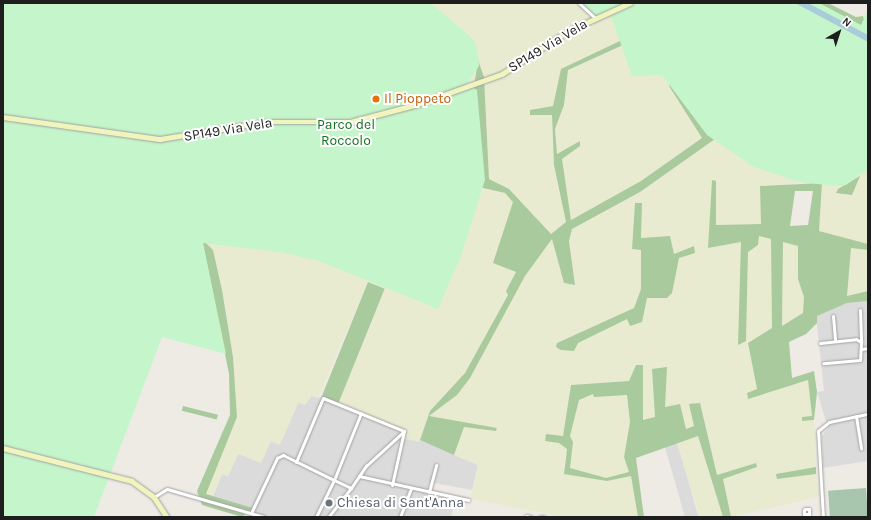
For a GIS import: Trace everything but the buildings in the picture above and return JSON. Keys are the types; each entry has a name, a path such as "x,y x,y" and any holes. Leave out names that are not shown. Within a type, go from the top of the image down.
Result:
{"street":[{"path":"579,3 595,18"},
{"name":"SP149 Via Vela","path":"3,117 65,124 168,139 265,122 350,122 411,106 502,74 595,18 630,3"},
{"path":"823,363 860,360 862,349 860,310"},
{"path":"833,316 835,341"},
{"path":"820,343 835,341 861,342"},
{"path":"862,349 868,348"},
{"path":"296,462 323,398 404,431"},
{"path":"316,517 334,480 361,413"},
{"path":"824,517 817,443 821,427 856,416 868,414"},
{"path":"856,416 861,449"},
{"path":"328,517 359,476 404,431"},
{"path":"392,485 404,431"},
{"path":"3,448 128,480 154,497 167,517"},
{"path":"252,511 277,458 283,455 351,488"},
{"path":"429,492 436,465"},
{"path":"359,476 392,485 468,500"},
{"path":"400,517 411,488"},
{"path":"154,497 167,489 252,511 264,517"},
{"path":"526,516 531,517"}],"shaded area":[{"path":"868,301 868,461 823,468 822,436 828,428 817,392 824,391 816,316 847,303"},
{"path":"312,395 404,431 403,439 420,440 478,465 472,490 429,482 426,494 455,499 451,517 248,517 252,508 213,497 222,474 228,476 238,454 271,441 280,444 298,403"},
{"path":"677,442 698,517 685,517 665,446"}],"green space":[{"name":"Parco del Roccolo","path":"3,3 431,3 474,40 478,51 479,66 467,84 477,90 485,180 461,256 438,309 319,261 280,252 203,243 226,354 162,337 94,517 3,517"},
{"path":"400,3 581,3 613,14 622,40 561,69 553,106 530,110 530,115 552,114 554,165 566,222 551,234 509,189 489,179 484,77 478,61 474,81 401,106"},
{"path":"581,3 819,3 861,25 868,10 868,169 846,185 832,186 796,181 754,167 707,135 662,75 632,76 610,13 598,19"},
{"path":"808,3 828,3 856,17 863,16 868,35"},
{"path":"617,12 868,132 868,244 819,231 822,183 787,184 761,224 716,225 716,181 712,180 709,248 742,242 746,341 748,251 758,245 758,236 771,239 772,328 748,344 757,389 748,398 809,380 812,416 802,421 814,420 816,467 777,474 777,479 816,474 819,497 731,517 722,478 757,467 756,463 717,475 700,403 694,426 686,429 665,408 652,369 655,417 643,420 643,366 629,381 571,385 563,436 545,441 559,443 567,449 563,468 607,481 631,476 638,517 566,517 470,499 478,465 454,455 464,427 496,431 428,416 419,442 403,438 404,431 338,404 385,289 368,282 318,398 312,396 305,405 298,403 280,445 271,441 261,463 238,454 228,476 222,474 213,497 205,495 237,417 233,357 222,290 202,239 479,187 505,193 514,202 493,263 516,272 506,291 508,295 465,373 429,416 457,395 470,378 525,276 553,239 564,283 575,285 569,241 572,229 640,192 721,134 669,86 702,138 641,181 571,220 562,159 580,146 580,142 557,154 555,129 564,105 568,70 624,44","holes":["635,203 642,203 641,238 670,236 674,254 693,246 679,258 672,293 668,298 647,298 627,319 577,343 557,343 634,308 641,289 641,249 632,249"]},
{"path":"622,40 623,45 568,70 564,105 555,129 557,154 580,141 580,146 562,159 571,220 641,181 702,138 669,86 672,80 722,134 640,192 572,229 569,241 575,285 564,283 552,239 525,276 470,378 457,395 429,416 497,428 496,431 464,427 454,455 420,440 430,411 465,373 508,295 506,291 516,272 493,263 513,202 505,193 479,187 429,104 474,87 478,60 484,77 489,179 509,189 551,234 566,222 554,165 552,115 530,115 530,110 553,106 561,69"},
{"path":"860,176 852,195 836,193 838,189"},
{"path":"712,180 716,181 716,225 761,224 760,186 822,183 819,231 868,244 868,250 851,248 847,296 868,291 868,301 847,303 817,316 817,323 806,334 789,342 792,378 814,371 817,392 814,420 802,421 802,417 812,416 808,380 748,399 747,393 757,389 748,343 772,328 771,239 759,236 758,245 748,252 746,341 738,345 741,242 708,248","holes":["795,191 813,191 808,225 790,226","783,242 798,246 798,279 804,297 803,313 782,326"]},
{"path":"635,203 642,203 641,238 670,236 674,254 694,246 695,253 679,258 672,293 667,298 647,298 642,322 630,326 627,319 578,343 574,351 561,350 556,347 557,343 634,308 641,289 641,250 632,249"},
{"path":"202,239 213,250 222,290 233,357 237,417 206,494 253,508 242,517 202,505 197,491 230,415 229,374"},
{"path":"783,241 798,246 798,279 804,297 803,313 782,326"},
{"path":"851,248 868,250 868,291 847,296"},
{"path":"368,282 385,289 337,406 321,399"},
{"path":"636,365 643,365 643,420 655,417 652,369 667,367 665,407 680,404 686,429 694,426 689,404 700,403 717,475 756,463 757,467 723,479 731,517 723,517 698,436 636,458 644,517 638,517 631,476 607,481 564,474 567,449 559,443 545,441 546,434 563,436 571,385 629,381","holes":["593,394 594,397 627,395 630,422 624,457 629,472 606,478 570,468 573,442 570,436 579,400"]},
{"path":"593,394 594,397 627,395 630,422 624,457 630,472 606,478 570,468 573,442 570,436 579,400"},
{"path":"183,406 218,415 217,420 182,411"},
{"path":"698,436 723,517 700,517 677,442"},
{"path":"816,467 816,474 777,479 776,474"},
{"path":"866,488 868,517 830,517 828,491"}],"water":[{"path":"795,3 808,3 868,35 868,42"}],"place":[{"name":"Il Pioppeto","path":"376,99"},
{"name":"Chiesa di Sant'Anna","path":"329,503"}]}
